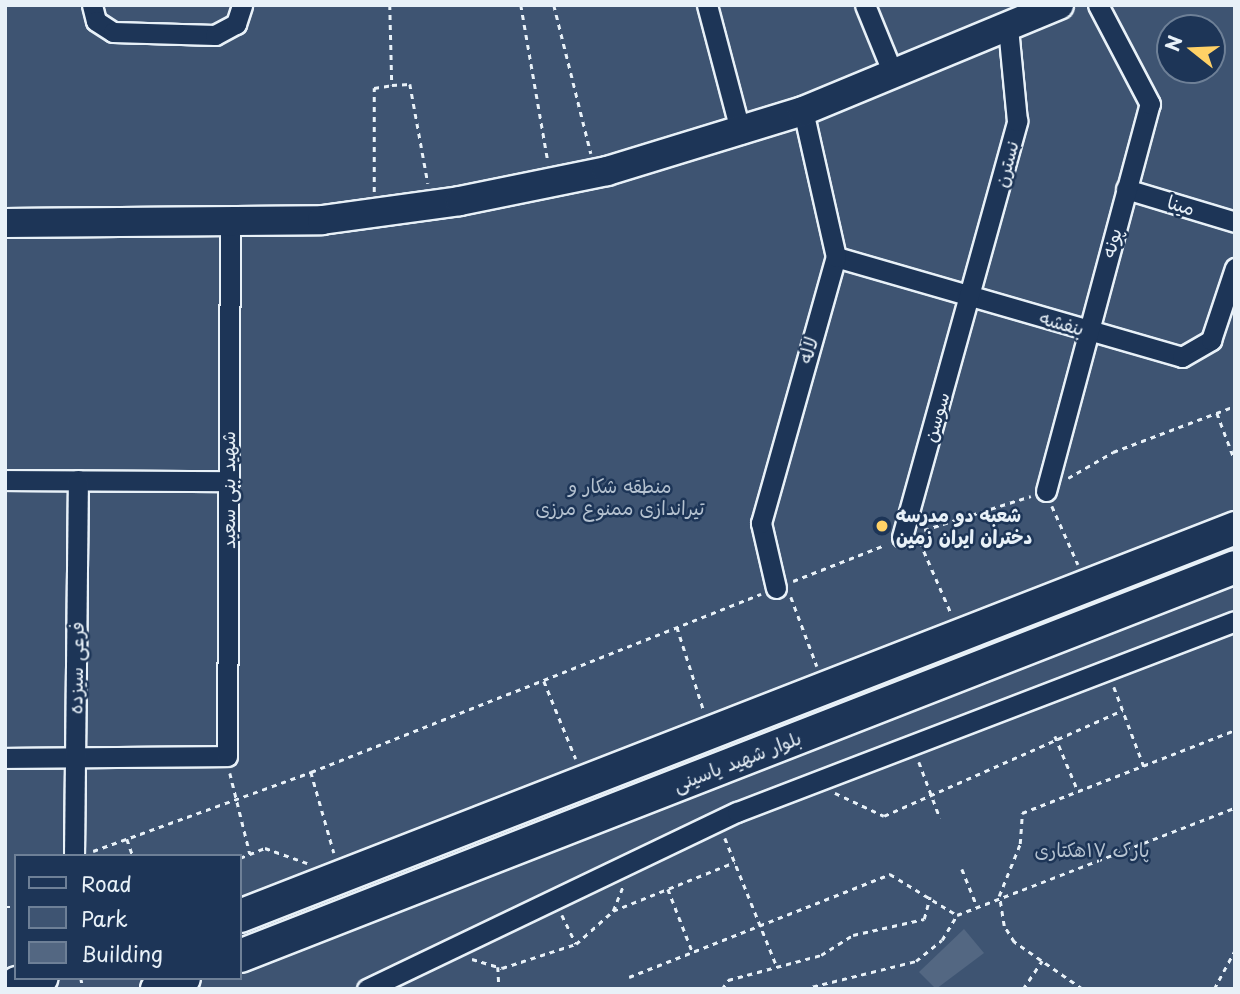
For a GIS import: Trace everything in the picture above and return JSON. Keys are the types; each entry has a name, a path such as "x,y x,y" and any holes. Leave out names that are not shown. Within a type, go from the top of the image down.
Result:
{"main road":[{"name":"بلوار شهید یاسینی","path":"242,915 1235,528"},
{"name":"بلوار شهید یاسینی","path":"242,955 1235,567"},
{"path":"157,989 179,980"}],"street":[{"path":"92,5 96,21 113,32 215,35 236,24 242,5"},
{"path":"707,5 741,134"},
{"path":"864,5 894,76"},
{"name":"پونه","path":"1046,491 1086,331 1150,104 1098,5"},
{"path":"5,223 230,225 374,213 432,205 596,173 741,134 894,76 1008,28 1047,8"},
{"name":"نسترن","path":"970,296 1017,121 1008,28"},
{"name":"لاله","path":"781,586 761,523 836,257 803,111"},
{"name":"مینا","path":"1126,189 1235,222"},
{"name":"شهید بنی سعید","path":"227,755 230,225"},
{"name":"بنفشه","path":"836,257 1170,356 1193,354 1210,340 1230,302 1235,268"},
{"name":"سوسن","path":"909,535 970,296"},
{"path":"5,480 228,481"},
{"name":"فرعی سیزده","path":"77,854 75,757 78,480"},
{"path":"367,989 640,855 718,820 1106,667 1235,621"},
{"path":"5,758 227,755"}],"path":[{"path":"390,5 392,85"},
{"path":"521,5 552,182"},
{"path":"554,5 596,173"},
{"path":"374,213 374,88 392,85 410,84 432,205"},
{"path":"1217,413 1235,461"},
{"path":"1046,491 1086,586"},
{"path":"909,535 952,616"},
{"path":"781,586 818,668"},
{"path":"677,627 705,712"},
{"path":"1106,667 1145,769"},
{"path":"544,681 584,782"},
{"path":"814,780 884,816 1011,764 1021,751 1123,710"},
{"path":"1082,989 1014,942 1004,926 999,896 1020,844 1022,813 1145,769 1235,730"},
{"path":"1055,736 1079,793"},
{"path":"227,755 235,800 250,853"},
{"path":"83,854 311,772 335,856 325,859"},
{"path":"803,989 916,961 942,940 957,915 999,896 1235,808"},
{"path":"718,820 776,964"},
{"path":"127,838 132,854"},
{"path":"242,857 265,848 290,860 315,861"},
{"path":"613,911 640,855"},
{"path":"456,946 475,961 498,967 576,944 613,911 735,862"},
{"path":"962,869 978,906"},
{"path":"629,977 890,874 957,915"},
{"path":"668,889 693,953"},
{"path":"554,897 576,944"},
{"path":"722,989 728,980 776,964 821,955 853,935 924,919 930,897"},
{"path":"1214,989 1235,950"},
{"path":"1023,989 1042,961"},
{"path":"498,967 499,989"}],"green space":[{"name":"منطقه شکار و تیراندازی ممنوع مرزی","path":"5,5 1235,5 1235,989 5,989"}],"building":[{"path":"964,929 984,953 936,989 919,972"}],"place":[{"name":"شعبه دو مدرسه دختران ایران زمین","path":"882,526"}],"park label":[{"name":"پارک ۱۷هکتاری","path":"1092,850"}]}
